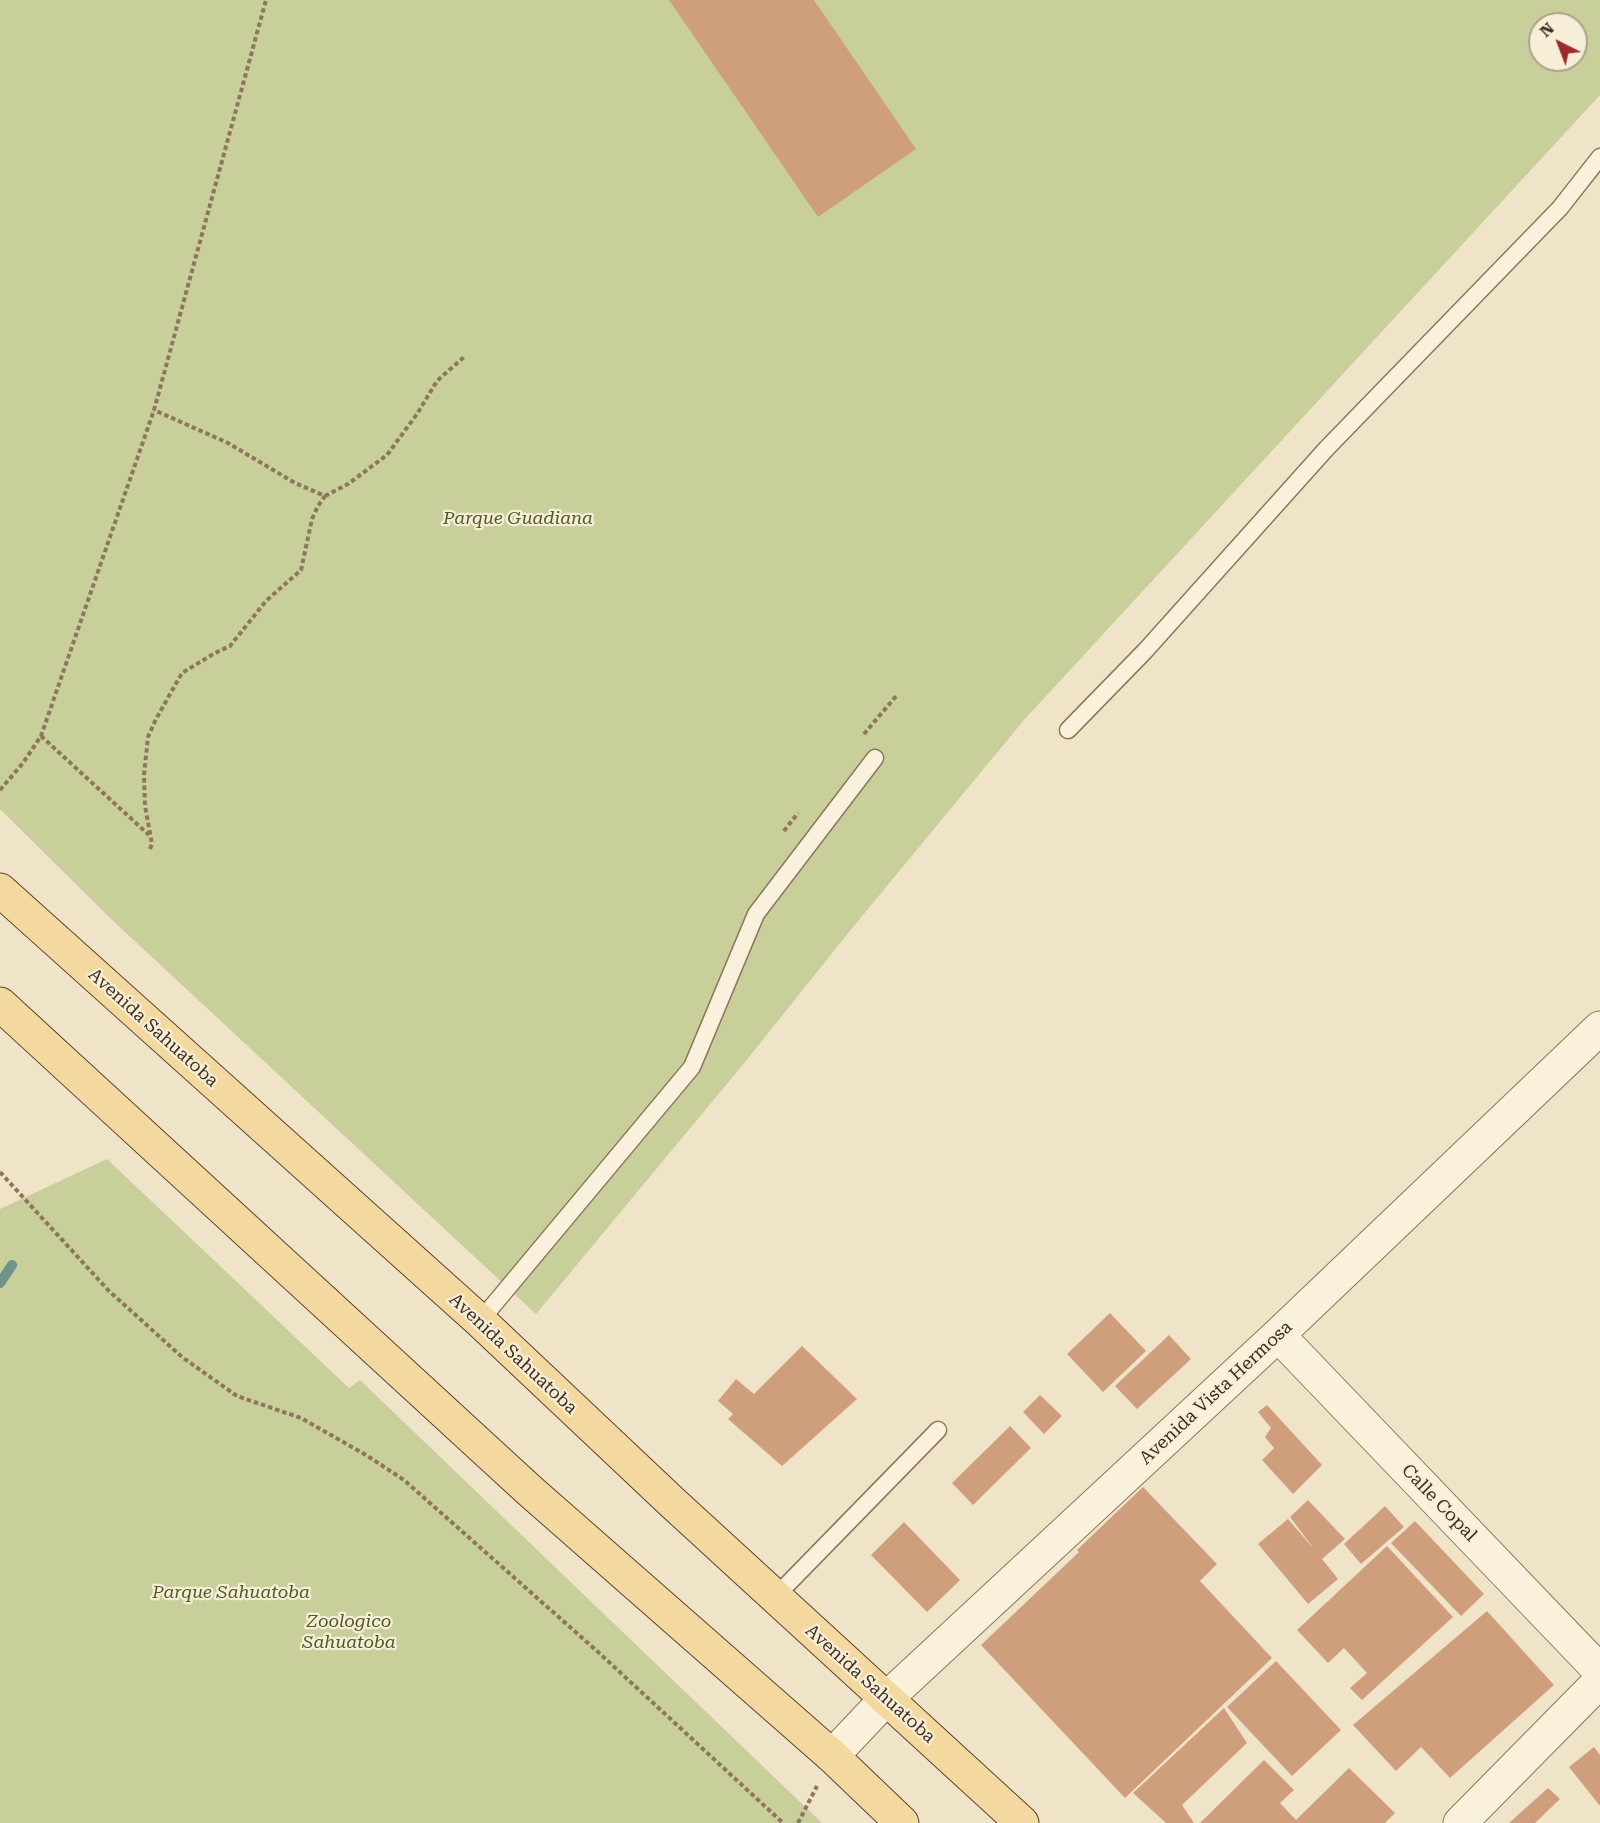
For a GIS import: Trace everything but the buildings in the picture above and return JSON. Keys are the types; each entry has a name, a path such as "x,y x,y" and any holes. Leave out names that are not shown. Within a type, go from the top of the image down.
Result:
{"main road":[{"name":"Avenida Sahuatoba","path":"7,896 480,1321 775,1597 1022,1823"},
{"path":"0,1004 529,1490 832,1756 902,1823"}],"street":[{"name":"Avenida Vista Hermosa","path":"832,1756 886,1699 1278,1335 1600,1029"},
{"name":"Calle Copal","path":"1278,1335 1600,1671"},
{"path":"1460,1823 1600,1681"}],"lane":[{"path":"1068,730 1145,651 1327,448 1560,208 1600,157"},
{"path":"480,1321 692,1067 756,914 875,758"},
{"path":"775,1597 938,1430"}],"path":[{"path":"0,790 23,763 41,736 154,410 266,0"},
{"path":"150,849 151,836 144,775 148,737 182,673 230,646 266,601 301,570 312,519 325,496 348,484 387,455 417,414 437,381 464,357"},
{"path":"154,410 228,443 295,483 325,496"},
{"path":"41,736 151,836"},
{"path":"0,1172 108,1290 182,1357 237,1396 301,1418 366,1455 404,1480 597,1652 783,1823"}],"green space":[{"name":"Parque Guadiana","path":"0,0 1600,0 1600,95 1024,720 536,1314 112,920 0,809"},
{"name":"Zoologico Sahuatoba","path":"107,1159 349,1388 360,1380 822,1823 0,1823 0,1209"}],"waterway":[{"path":"0,1283 12,1265"}],"park label":[{"name":"Parque Sahuatoba","path":"231,1593"}]}
